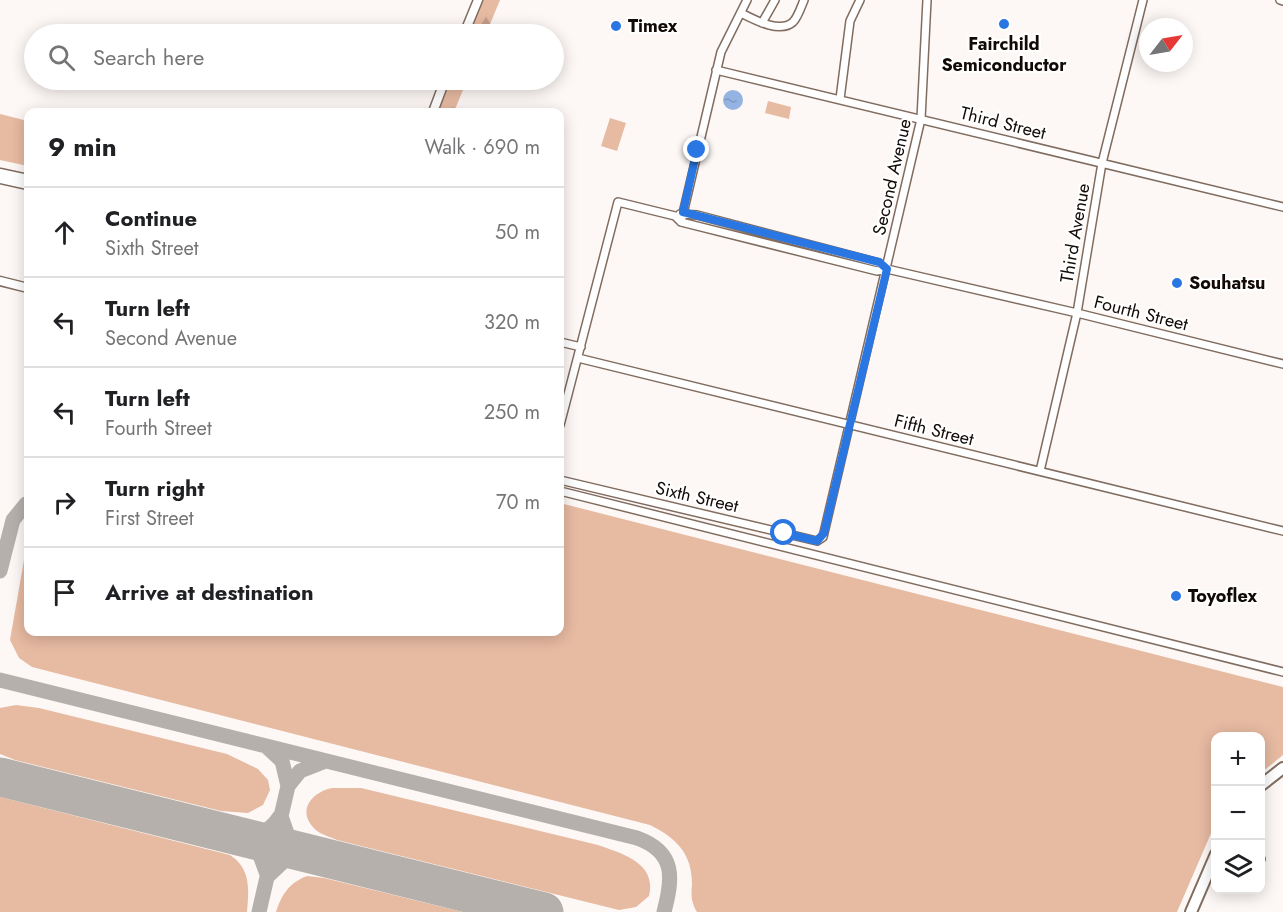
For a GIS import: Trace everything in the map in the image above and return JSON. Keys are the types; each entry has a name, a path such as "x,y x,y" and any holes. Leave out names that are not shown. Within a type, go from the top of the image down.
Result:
{"main road":[{"path":"1265,782 1283,768"},
{"path":"1191,912 1211,864"}],"street":[{"path":"468,24 478,0"},
{"path":"681,222 721,52 747,0"},
{"path":"762,23 775,0"},
{"path":"741,13 762,23 789,24 794,21 804,0"},
{"path":"840,99 850,21 860,0"},
{"name":"Second Avenue","path":"824,533 921,118 927,0"},
{"name":"Third Avenue","path":"1040,471 1077,312 1102,164 1143,0"},
{"name":"Third Street","path":"716,70 1283,207"},
{"path":"434,108 441,90"},
{"path":"0,172 24,178"},
{"path":"0,179 24,184"},
{"path":"564,410 618,202 675,216 681,222"},
{"path":"675,216 683,212"},
{"name":"Fourth Street","path":"683,212 879,262 887,269"},
{"path":"694,225 697,215"},
{"name":"Fourth Street","path":"681,222 876,271 887,269 1077,312 1283,364"},
{"path":"737,236 740,226"},
{"path":"775,245 777,236"},
{"path":"810,254 811,245"},
{"path":"0,281 24,287"},
{"path":"564,343 581,347"},
{"name":"Fifth Street","path":"578,358 1283,531"},
{"name":"Sixth Street","path":"564,481 817,541 824,533"},
{"path":"564,492 1283,672"}],"green space":[{"path":"483,0 500,0 490,24 473,24"},
{"path":"447,90 463,90 456,108 440,108"},
{"path":"768,101 791,107 789,119 765,113"},
{"path":"0,114 24,120 24,165 0,160"},
{"path":"610,118 626,123 617,151 601,146"},
{"path":"564,504 1283,687 1283,755 1265,770 1265,732 1211,732 1211,833 1177,912 697,912 693,902 691,873 686,855 668,835 650,825 32,667 19,658 10,640 24,560 24,636 564,636"},
{"path":"16,705 39,708 227,754 258,769 268,780 270,790 263,805 248,813 221,811 15,760 0,754 0,708"},
{"path":"332,788 361,788 598,845 627,856 643,868 648,875 649,896 636,907 619,910 337,840 314,829 306,813 314,797"},
{"path":"0,797 230,855 245,873 248,888 247,912 0,912"},
{"path":"307,876 324,878 463,912 276,912 287,890 295,882"}],"water":[{"path":"733,90 740,93 743,100 740,107 733,110 726,107 723,100 726,93"}],"taxiway":[{"path":"0,571 13,520 24,506"},
{"path":"0,680 637,838 659,851 668,867 670,877 664,912"},
{"path":"259,912 288,786 282,761 268,748"},
{"path":"288,786 300,771 323,762"},
{"path":"240,837 263,832 280,816"},
{"path":"282,819 290,842 309,854"},
{"path":"240,837 258,850 267,874"},
{"path":"268,876 287,858 309,854"}],"runway":[{"path":"0,777 544,912"}],"place":[{"name":"Fairchild Semiconductor","path":"1004,24"},
{"name":"Timex","path":"616,26"},
{"name":"Souhatsu","path":"1177,283"},
{"name":"Toyoflex","path":"1176,596"}],"route":[{"path":"697,150 683,212 879,262 887,269 823,537 817,541 784,533"}]}
